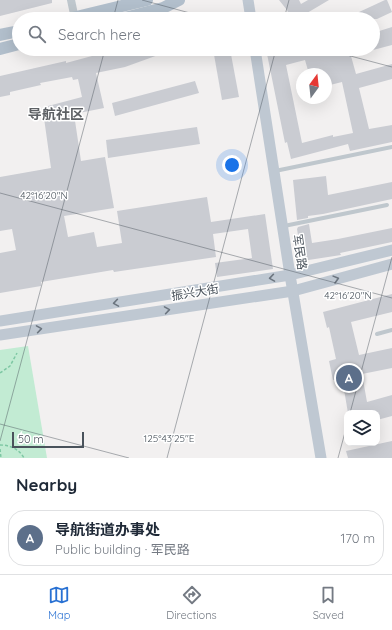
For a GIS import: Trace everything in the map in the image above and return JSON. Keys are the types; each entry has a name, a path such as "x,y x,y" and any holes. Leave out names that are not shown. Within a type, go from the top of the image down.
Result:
{"main road":[{"path":"98,12 147,0"},
{"path":"148,12 163,8 179,0"},
{"path":"0,35 12,32"},
{"path":"0,49 12,46"}],"street":[{"path":"71,0 72,12"},
{"path":"248,0 250,12"},
{"name":"军民路","path":"257,56 284,226 290,275 321,458"},
{"name":"振兴大街","path":"0,321 290,275 392,250"},
{"name":"振兴大街","path":"0,335 293,291 392,264"}],"lane":[{"path":"275,172 392,147"},
{"path":"284,226 387,205"},
{"path":"377,334 392,330"}],"path":[{"path":"0,373 10,366 17,353"},
{"path":"0,445 12,447 20,452 24,458"},
{"path":"0,449 2,458"}],"green space":[{"path":"28,346 47,458 0,458 0,350"}],"building":[{"path":"0,0 52,0 52,3 0,16"},
{"path":"279,0 299,0 301,4 308,0 329,0 309,12 288,12"},
{"path":"387,0 392,12 380,18 380,12 359,12"},
{"path":"392,27 392,45 380,48 380,31"},
{"path":"92,56 155,56 125,67 96,73 104,108 74,114 81,161 105,157 114,208 64,216 68,237 94,232 97,247 122,243 117,211 207,197 211,222 265,214 273,269 217,277 215,263 252,258 248,229 213,234 216,257 114,272 113,270 41,282 41,286 0,293 0,253 16,250 12,229 0,231 0,177 51,168 44,118 51,117 48,106 82,97 78,79 73,80 72,77 40,83 41,85 10,92 10,95 0,97 0,76 66,61 66,63"},
{"path":"214,56 231,56 239,97 222,100"},
{"path":"267,56 351,56 356,74 392,64 392,79 359,88 369,129 392,125 392,142 350,151 348,144 291,159 287,142 285,143","holes":["305,60 307,68 332,68 332,84 342,82 353,133 333,137 333,135 302,143 286,65"]},
{"path":"195,81 199,93 115,116 112,103"},
{"path":"197,127 200,144 108,158 106,140"},
{"path":"326,176 328,195 392,182 392,199 308,216 308,218 297,220 293,180"},
{"path":"309,224 312,243 392,228 392,242 340,253 341,255 302,261 297,229 298,227"},
{"path":"392,294 392,312 351,322 359,355 392,348 392,368 362,374 367,402 392,395 392,416 380,419 380,410 347,410 342,378 333,380 329,361 336,359 329,327 327,328 323,312"},
{"path":"392,441 392,458 348,458 346,451 369,446 380,446 380,444"}],"place":[{"name":"导航街道办事处","path":"349,378"}],"district":[{"name":"导航社区","path":"56,114"}]}
